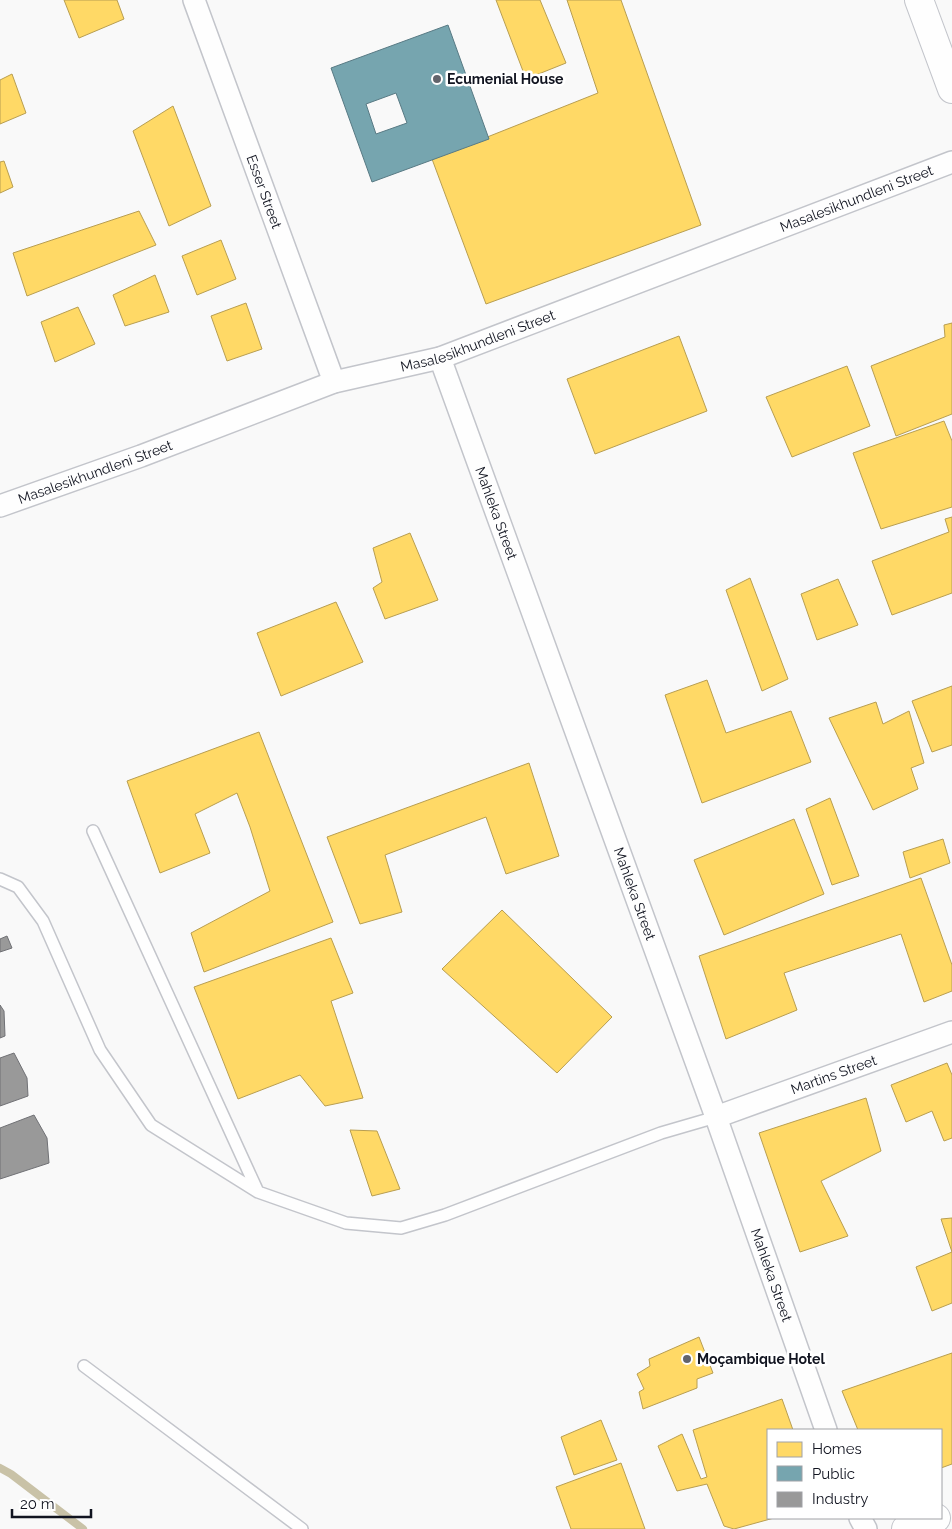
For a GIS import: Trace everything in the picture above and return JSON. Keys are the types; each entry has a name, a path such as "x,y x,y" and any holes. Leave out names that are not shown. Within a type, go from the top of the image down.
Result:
{"main road":[{"path":"919,0 952,89"},
{"path":"906,1529 933,1519"}],"street":[{"name":"Esser Street","path":"194,0 334,382"},
{"name":"Masalesikhundleni Street","path":"0,506 141,456 334,382 440,358 952,162"},
{"name":"Mahleka Street","path":"440,358 716,1117 826,1429"},
{"name":"Martins Street","path":"716,1117 952,1032"}],"lane":[{"path":"93,831 258,1192"},
{"path":"0,879 18,887 43,921 100,1050 151,1125 258,1192 346,1222 401,1228 445,1215 661,1132 716,1117"},
{"path":"84,1366 302,1529"}],"building: Homes":[{"path":"64,0 117,0 124,19 79,38"},
{"path":"496,0 540,0 566,63 526,79"},
{"path":"567,0 621,0 701,225 486,304 432,159 598,93"},
{"path":"12,74 26,113 0,124 0,80"},
{"path":"173,106 211,206 169,226 133,131"},
{"path":"4,161 13,187 0,193 0,162"},
{"path":"139,211 156,245 27,296 13,253"},
{"path":"221,240 236,279 197,295 182,256"},
{"path":"155,275 169,312 125,326 113,295"},
{"path":"246,303 262,349 227,361 211,316"},
{"path":"78,307 95,344 55,362 41,322"},
{"path":"952,323 952,414 896,436 871,366 945,337 944,325"},
{"path":"679,336 707,411 595,454 567,379"},
{"path":"847,366 870,426 792,457 766,397"},
{"path":"944,421 952,441 952,507 881,529 853,453"},
{"path":"952,517 952,593 892,615 872,561 949,532 945,519"},
{"path":"410,533 438,600 385,619 373,588 382,582 373,548"},
{"path":"750,578 788,679 762,691 726,590"},
{"path":"838,579 858,625 817,640 801,594"},
{"path":"336,602 363,662 281,696 257,633"},
{"path":"707,680 726,733 791,711 811,762 702,803 665,695"},
{"path":"952,686 952,745 932,752 912,701"},
{"path":"876,702 883,724 909,711 924,763 911,768 918,789 873,810 829,718"},
{"path":"259,732 333,922 204,972 191,933 270,891 237,793 195,814 210,853 160,873 127,781"},
{"path":"529,763 559,856 506,874 486,817 385,855 402,912 360,924 327,837"},
{"path":"830,798 859,876 832,885 806,809"},
{"path":"794,819 824,894 724,935 694,860"},
{"path":"943,839 950,863 910,878 903,852"},
{"path":"921,878 952,965 952,991 924,1002 901,934 784,973 797,1010 726,1039 699,956"},
{"path":"502,910 612,1017 557,1073 442,969"},
{"path":"331,938 353,993 331,1001 363,1098 325,1106 300,1075 238,1099 194,987"},
{"path":"947,1063 952,1075 952,1138 944,1141 932,1111 906,1122 891,1085"},
{"path":"866,1098 881,1151 821,1181 848,1236 800,1252 759,1133"},
{"path":"350,1130 377,1131 400,1189 372,1196"},
{"path":"952,1218 952,1252 941,1219"},
{"path":"952,1252 952,1303 932,1311 916,1267"},
{"path":"699,1337 713,1373 697,1379 697,1388 643,1409 639,1392 644,1389 637,1374 650,1366 649,1359"},
{"path":"952,1353 952,1464 942,1468 942,1429 858,1429 842,1391"},
{"path":"782,1399 793,1429 767,1429 767,1519 770,1519 734,1529 724,1526 707,1484 677,1491 658,1446 682,1434 701,1479 707,1477 693,1430"},
{"path":"601,1420 617,1460 574,1475 561,1437"},
{"path":"621,1463 645,1529 571,1529 556,1487"}],"building: Public":[{"path":"448,25 489,139 372,182 331,68","holes":["396,93 407,123 376,134 366,104"]}],"building: Industry":[{"path":"7,936 12,948 0,952 0,939"},
{"path":"0,1005 4,1011 5,1036 0,1038"},
{"path":"14,1053 27,1078 28,1096 0,1106 0,1058"},
{"path":"34,1115 47,1138 49,1163 0,1179 0,1128"}],"waterway":[{"path":"0,1468 11,1474 83,1529"}],"place":[{"name":"Ecumenial House","path":"437,79"},
{"name":"Moçambique Hotel","path":"687,1359"}]}
